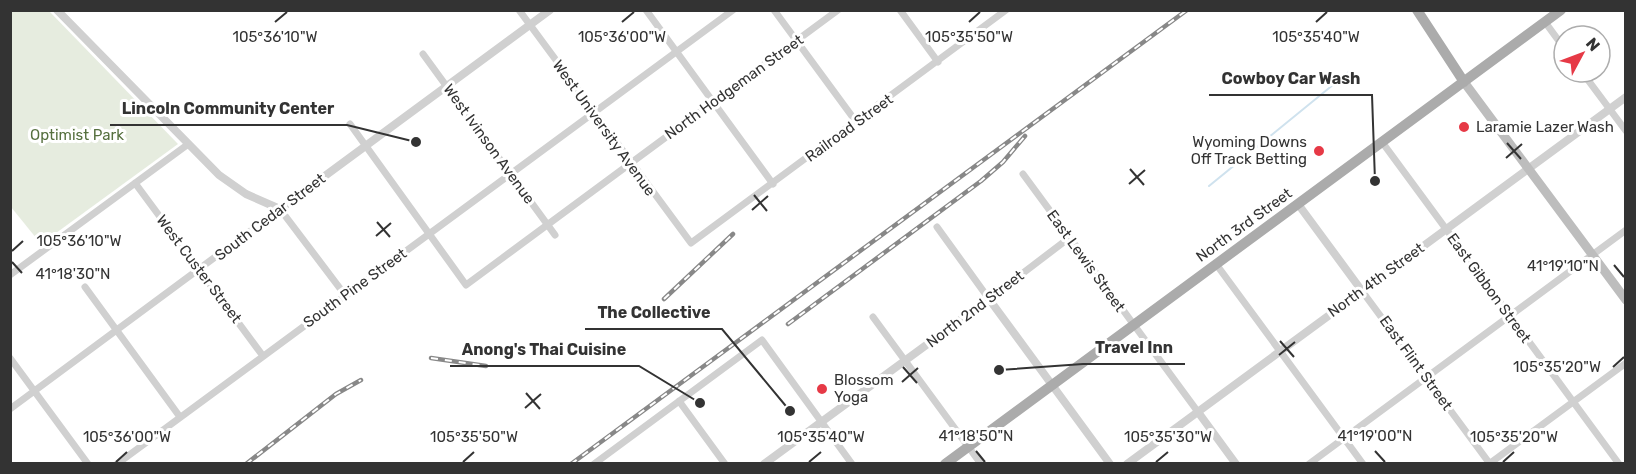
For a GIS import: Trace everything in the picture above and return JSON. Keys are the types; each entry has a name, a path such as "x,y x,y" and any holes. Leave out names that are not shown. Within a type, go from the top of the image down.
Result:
{"main road":[{"path":"1417,10 1464,82 1626,300"},
{"name":"North 3rd Street","path":"945,464 1561,10"}],"street":[{"path":"57,10 187,145 233,186 280,208 345,295"},
{"name":"West University Avenue","path":"519,10 691,243"},
{"name":"South Cedar Street","path":"10,409 550,10"},
{"path":"646,10 773,184"},
{"name":"South Pine Street","path":"117,464 733,10"},
{"path":"774,10 857,123"},
{"name":"North Hodgeman Street","path":"429,234 466,285 838,10"},
{"path":"900,10 938,62"},
{"name":"Railroad Street","path":"691,243 857,123 1006,10"},
{"path":"1545,22 1552,32"},
{"name":"West Ivinson Avenue","path":"423,54 555,235"},
{"path":"1591,84 1626,131"},
{"name":"North 4th Street","path":"1127,464 1626,97"},
{"path":"350,124 429,234"},
{"name":"East Gibbon Street","path":"1382,142 1619,464"},
{"path":"10,275 187,145"},
{"name":"East Lewis Street","path":"1023,174 1236,464"},
{"name":"West Custer Street","path":"135,183 263,356"},
{"name":"East Flint Street","path":"1298,204 1489,463"},
{"path":"937,227 1110,464"},
{"path":"1310,464 1626,230"},
{"name":"North 2nd Street","path":"764,464 1069,238"},
{"path":"1216,264 1363,464"},
{"path":"85,287 180,417"},
{"path":"873,317 981,464"},
{"path":"596,463 762,340 852,464"},
{"path":"10,358 88,464"},
{"path":"1489,463 1626,363"},
{"path":"679,401 725,464"}],"green space":[{"name":"Optimist Park","path":"10,11 49,11 178,144 41,244 11,207"}],"waterway":[{"path":"1209,186 1350,71"}],"railway":[{"path":"571,464 1187,10"},
{"path":"788,324 981,181 1003,162 1025,136"},
{"path":"664,299 733,234"},
{"path":"431,358 486,366"},
{"path":"246,464 336,394 361,380"}],"place":[{"name":"Laramie Lazer Wash","path":"1464,127"},
{"name":"Lincoln Community Center","path":"416,142"},
{"name":"Wyoming Downs Off Track Betting","path":"1319,151"},
{"name":"Cowboy Car Wash","path":"1375,181"},
{"name":"Travel Inn","path":"999,370"},
{"name":"Blossom Yoga","path":"822,389"},
{"name":"Anong's Thai Cuisine","path":"700,403"},
{"name":"The Collective","path":"790,411"}]}
